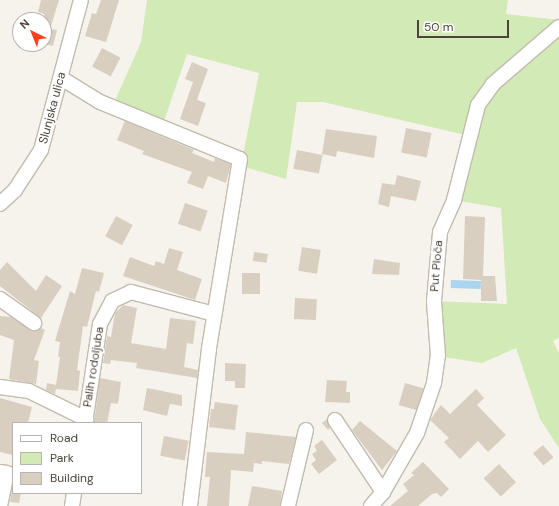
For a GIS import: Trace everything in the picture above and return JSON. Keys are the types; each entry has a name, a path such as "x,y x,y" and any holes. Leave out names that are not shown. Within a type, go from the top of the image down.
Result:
{"street":[{"name":"Slunjska ulica","path":"0,204 15,190 41,150 81,0"},
{"name":"Put Ploča","path":"371,506 383,492 417,433 434,383 438,356 434,301 440,232 454,200 478,105 492,84 559,27"},
{"path":"61,78 100,102 240,159 214,314 190,506"},
{"name":"Palih rodoljuba","path":"86,421 100,324 112,301 132,292 214,314"},
{"path":"0,299 34,323"},
{"path":"0,387 29,390 86,421"},
{"path":"335,420 383,492"},
{"path":"288,506 306,430"},
{"path":"0,506 3,473"},
{"path":"72,506 74,494"}],"green space":[{"path":"147,0 508,0 506,14 559,20 559,338 553,341 559,353 559,448 540,419 516,348 482,363 438,356 434,301 507,304 501,208 454,200 470,136 323,102 297,102 286,179 241,166 259,73 187,54 163,124 114,103 141,42"}],"water":[{"path":"451,280 481,281 481,289 451,288"}],"building":[{"path":"41,0 59,0 52,23 52,12 38,12"},
{"path":"101,0 119,0 106,42 85,36 92,13 96,14"},
{"path":"52,29 57,30 52,46"},
{"path":"102,48 121,58 111,76 92,67"},
{"path":"192,62 208,69 197,100 206,103 198,126 180,119 193,82 185,79"},
{"path":"125,121 194,150 192,153 214,162 215,158 231,164 226,183 208,176 203,189 187,183 192,172 142,154 144,151 117,140"},
{"path":"406,128 432,133 427,158 401,153"},
{"path":"326,129 377,136 374,158 337,151 336,157 322,154"},
{"path":"297,150 323,155 319,174 293,169"},
{"path":"397,175 421,181 416,201 391,196 389,207 378,204 382,183 395,185"},
{"path":"185,203 208,211 201,232 178,224"},
{"path":"116,216 133,225 122,245 105,236"},
{"path":"465,216 485,217 483,276 495,276 497,301 481,301 481,280 463,279"},
{"path":"302,247 321,250 317,274 298,271"},
{"path":"169,248 183,252 177,270 202,279 195,300 123,276 130,257 154,266 156,261 164,264"},
{"path":"254,252 268,254 267,263 253,261"},
{"path":"374,259 400,263 399,275 372,274"},
{"path":"7,262 36,291 46,275 62,286 41,318 0,286 0,270"},
{"path":"82,268 104,273 99,292 96,291 87,327 83,326 77,370 80,371 78,391 56,389 55,394 46,390 47,383 56,385 60,357 58,357 60,342 55,341 70,291 75,294"},
{"path":"242,273 260,273 260,294 242,294"},
{"path":"295,298 317,299 316,320 294,319"},
{"path":"123,305 137,308 131,343 166,349 170,318 196,321 193,344 187,343 184,367 198,370 197,378 136,368 137,363 111,360 110,364 103,363 107,336 111,337 115,313"},
{"path":"0,316 11,317 33,331 41,328 45,330 34,360 39,361 36,384 9,379 14,340 0,335"},
{"path":"225,363 246,364 245,388 235,388 235,381 225,381"},
{"path":"100,378 121,382 118,404 111,403 107,422 94,422"},
{"path":"327,380 347,381 346,392 350,392 350,403 325,402"},
{"path":"405,383 423,388 417,410 399,405"},
{"path":"147,388 182,395 182,406 170,404 167,416 143,410"},
{"path":"476,389 484,398 477,405 506,435 488,452 478,441 460,459 444,442 449,438 430,420 441,405 450,414"},
{"path":"0,398 32,407 28,422 12,422 12,455 0,452"},
{"path":"215,402 238,405 235,430 209,427 211,409 214,409"},
{"path":"327,419 330,428 328,430 322,423"},
{"path":"360,421 397,451 382,470 352,430"},
{"path":"246,432 296,437 289,464 262,461 262,464 254,463 253,472 231,470 229,506 207,506 210,477 205,477 207,452 244,454"},
{"path":"164,436 189,441 185,460 160,456"},
{"path":"322,440 337,460 319,474 311,464 316,460 312,454 317,451 314,446"},
{"path":"543,445 553,457 543,466 533,453"},
{"path":"423,462 449,489 441,497 437,493 432,494 418,506 390,506 408,491 403,484 414,475 411,473"},
{"path":"499,464 516,482 501,497 484,478"},
{"path":"252,486 282,491 280,506 248,506"},
{"path":"12,490 12,494 21,494 19,503 10,502"}]}
